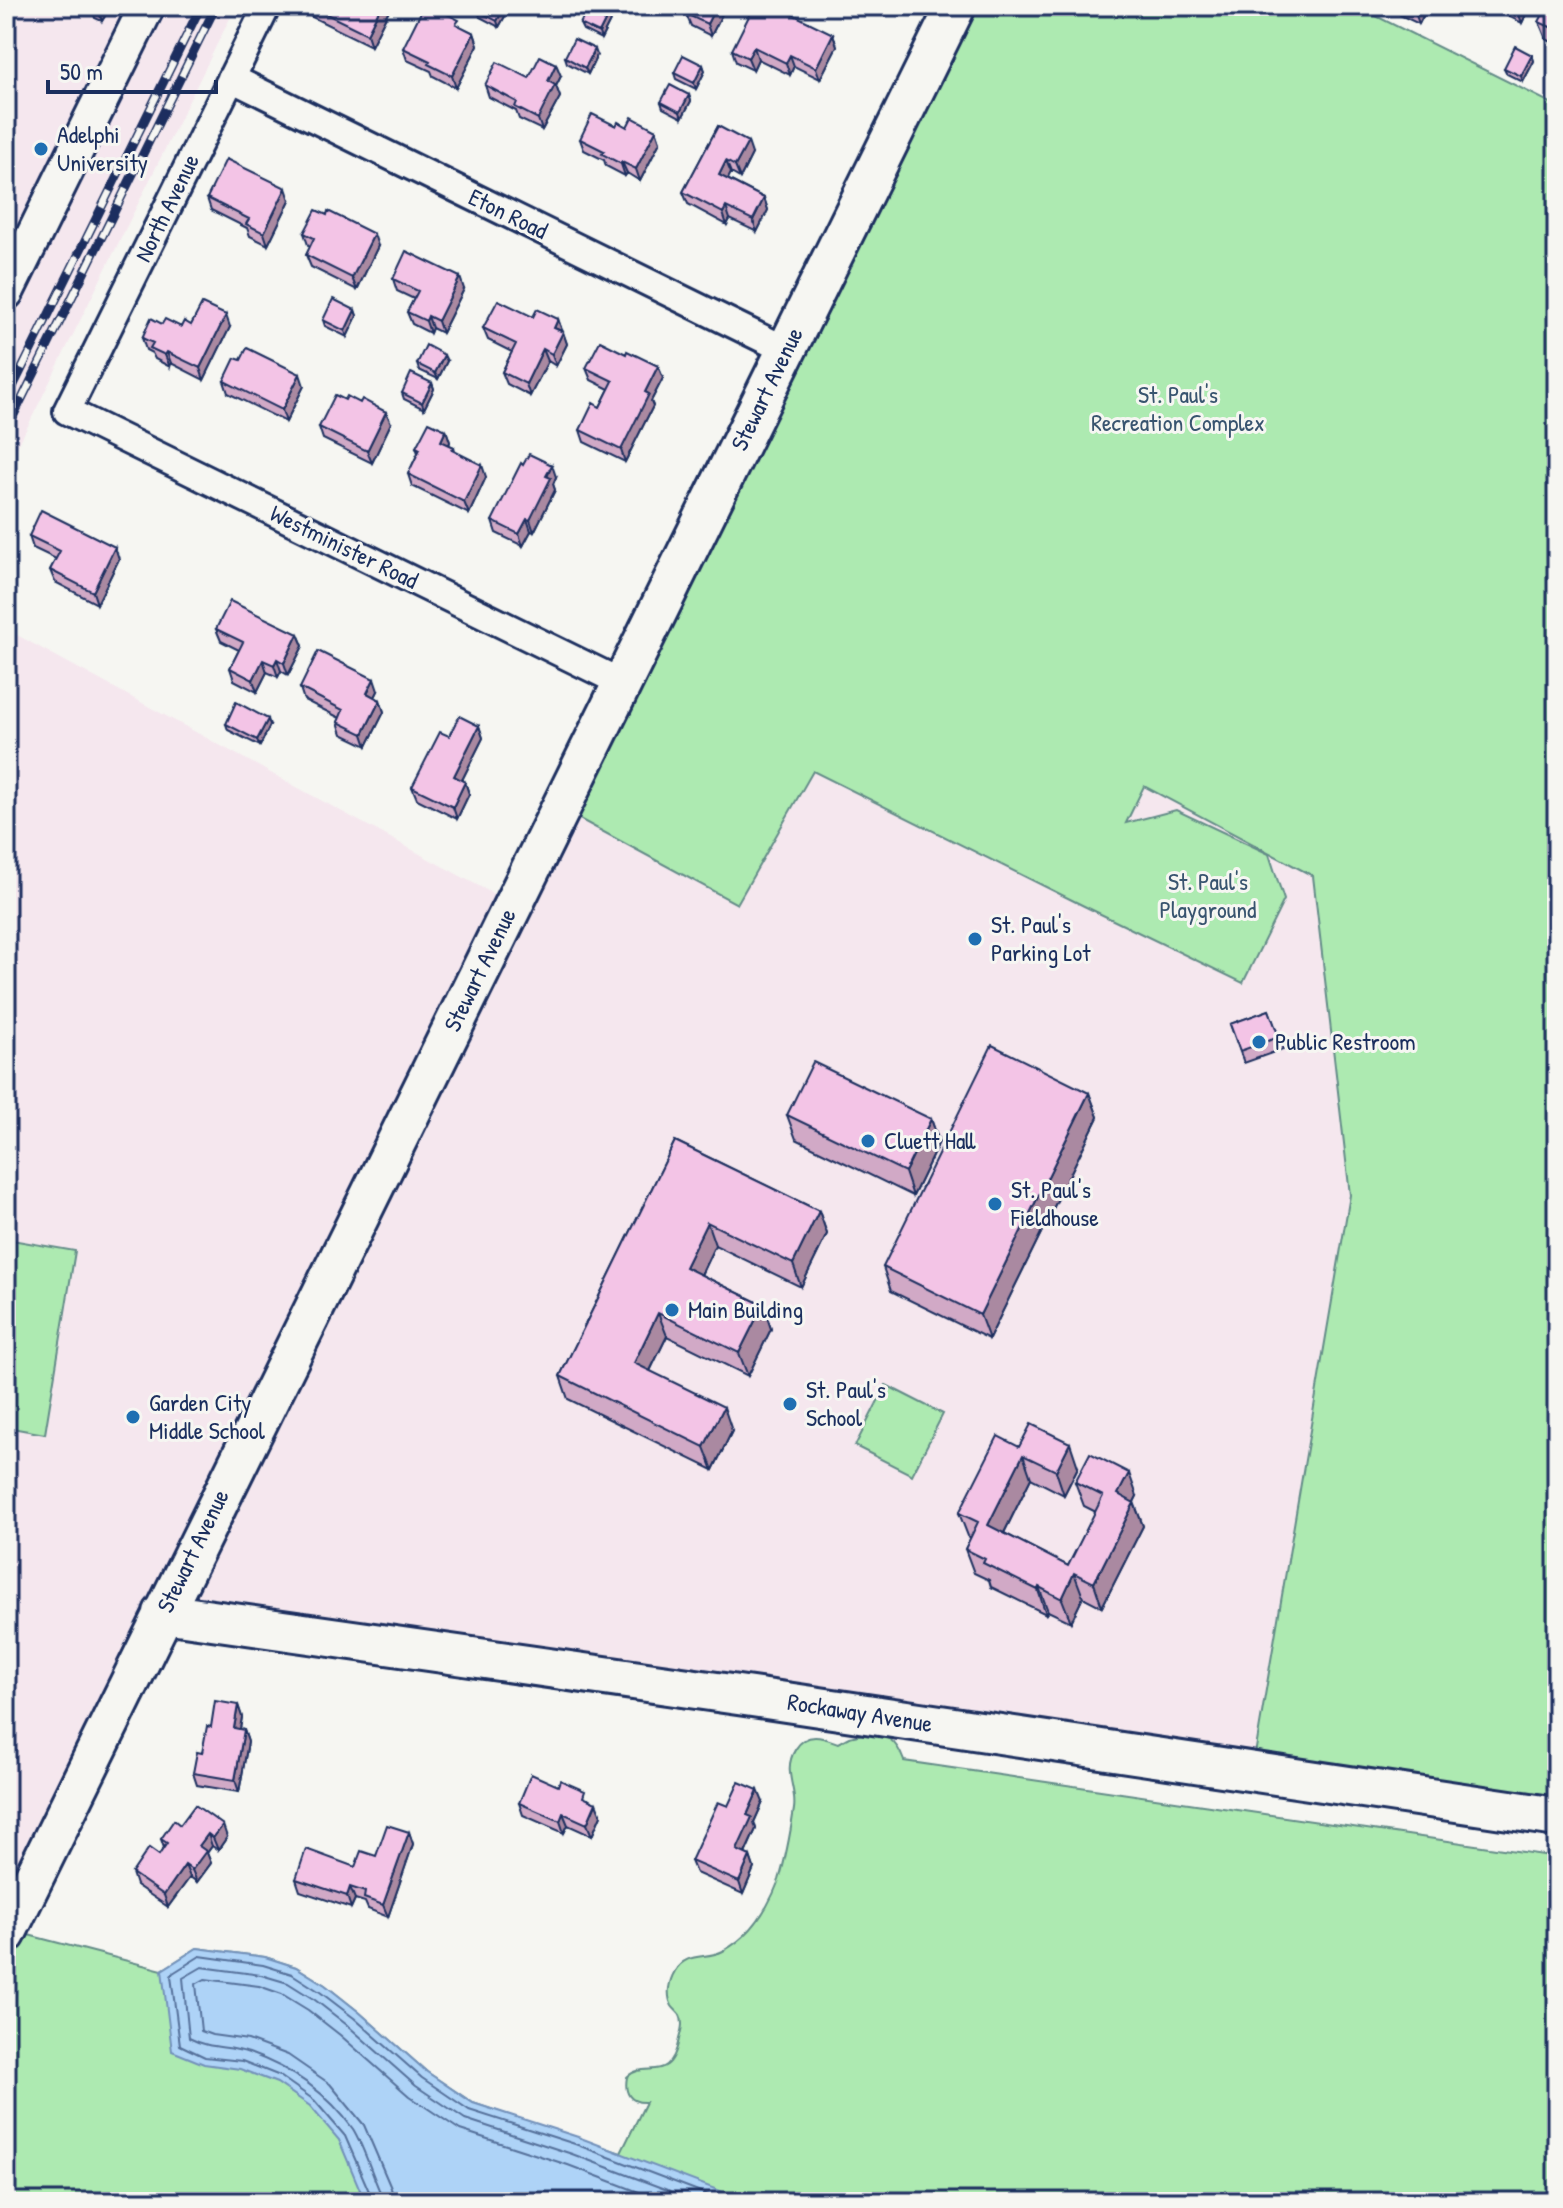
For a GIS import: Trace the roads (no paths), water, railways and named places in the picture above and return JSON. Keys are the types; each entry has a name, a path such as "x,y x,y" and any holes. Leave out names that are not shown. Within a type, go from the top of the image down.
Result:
{"main road":[{"name":"Stewart Avenue","path":"6,1934 786,350 946,9"},
{"name":"Rockaway Avenue","path":"163,1613 1557,1817"}],"street":[{"path":"6,292 147,6"},
{"name":"North Avenue","path":"67,411 267,6"},
{"name":"Eton Road","path":"231,78 786,350"},
{"name":"Westminister Road","path":"67,411 622,683"}],"water":[{"path":"197,1948 265,1957 296,1967 359,2012 427,2072 473,2103 578,2137 731,2195 738,2202 365,2202 339,2140 310,2106 277,2083 240,2069 204,2064 172,2051 162,1970"}],"railway":[{"path":"6,401 201,6"},
{"path":"6,431 216,6"}],"place":[{"name":"Adelphi University","path":"41,149"},
{"name":"St. Paul's Parking Lot","path":"975,939"},
{"name":"Public Restroom","path":"1259,1042"},
{"name":"Cluett Hall","path":"868,1141"},
{"name":"St. Paul's Fieldhouse","path":"995,1204"},
{"name":"Main Building","path":"672,1310"},
{"name":"St. Paul's School","path":"790,1404"},
{"name":"Garden City Middle School","path":"133,1417"}],"park label":[{"name":"St. Paul's Recreation Complex","path":"1178,409"},
{"name":"St. Paul's Playground","path":"1208,896"}]}
